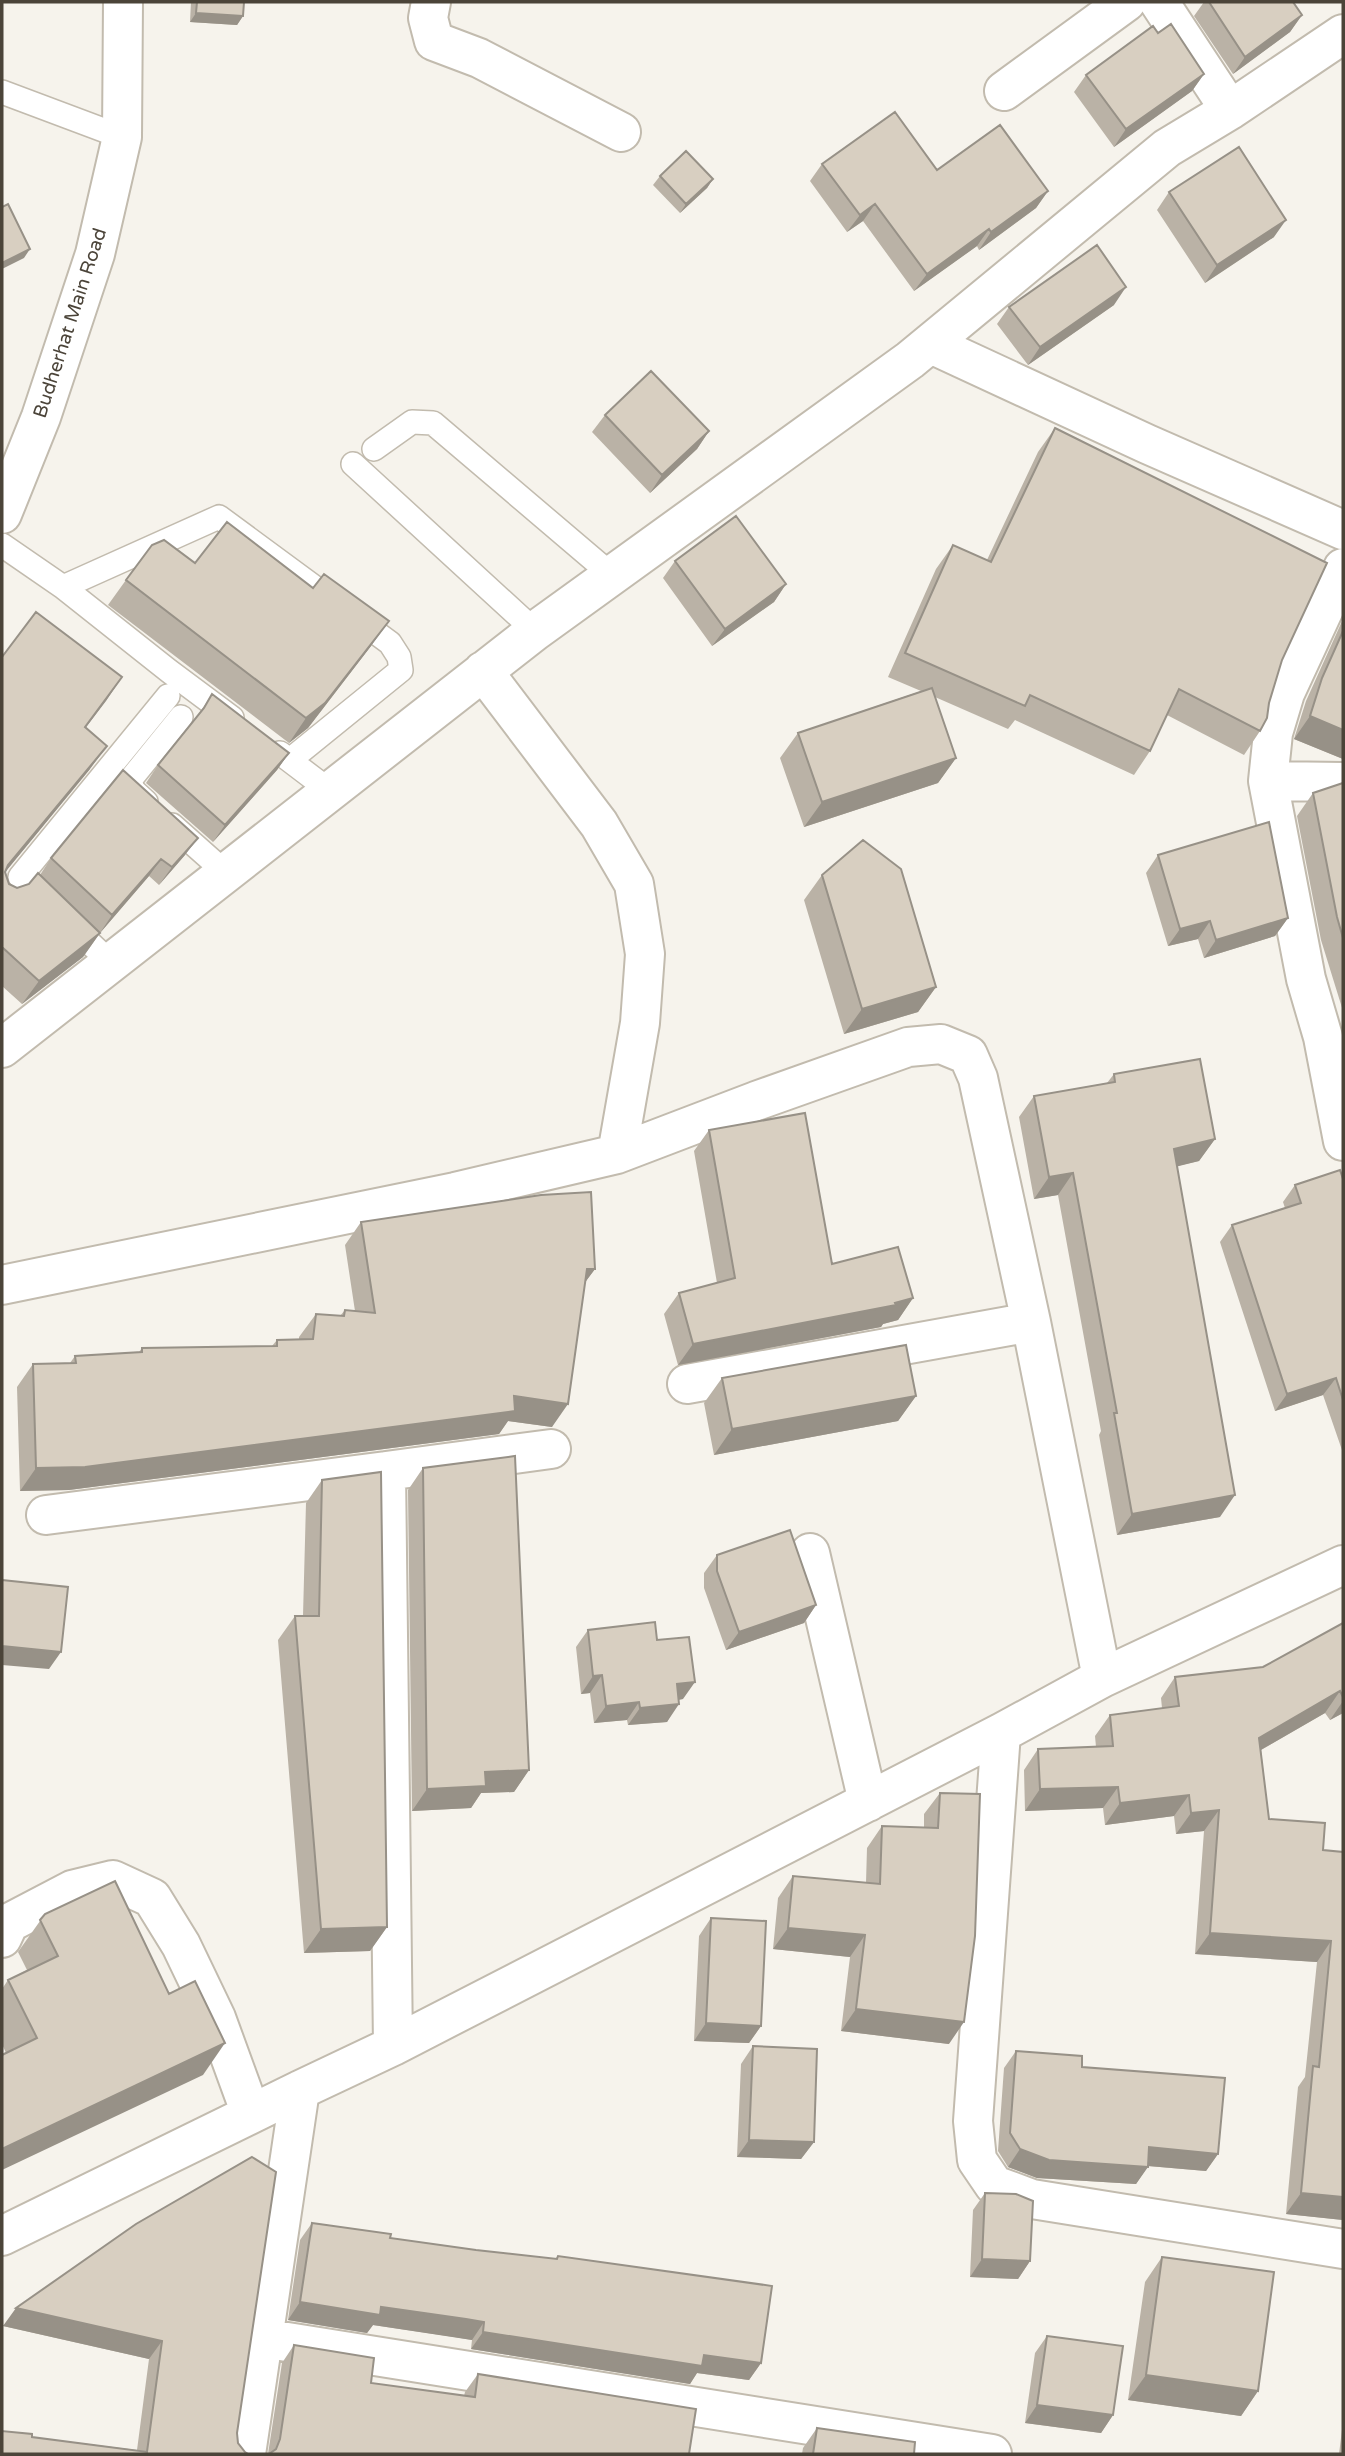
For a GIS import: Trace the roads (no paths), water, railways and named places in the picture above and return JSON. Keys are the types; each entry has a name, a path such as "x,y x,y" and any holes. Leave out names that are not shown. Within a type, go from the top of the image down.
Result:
{"street":[{"name":"Budherhat Main Road","path":"2,514 41,417 95,254 122,137 123,2"},
{"path":"430,2 428,18 434,41 479,58 621,132"},
{"path":"1004,90 1126,2"},
{"path":"1159,2 1230,110"},
{"path":"2,1048 483,671 931,344 1167,148 1230,110 1343,34"},
{"path":"931,344 1147,444 1343,530"},
{"path":"1343,568 1285,693 1273,733 1268,781 1306,979 1333,1033 1343,1141"},
{"path":"483,671 599,824 634,884 645,954 640,1023 617,1154"},
{"path":"1268,781 1343,782"},
{"path":"2,1285 455,1192 617,1154 908,1047 940,1044 968,1055 978,1078 1031,1322 1101,1678"},
{"path":"687,1384 1031,1322"},
{"path":"46,1515 551,1449"},
{"path":"386,1471 393,2046"},
{"path":"810,1553 868,1802"},
{"path":"2,2236 393,2046 1001,1733 1101,1678 1343,1565"},
{"path":"1001,1733 973,2121 977,2160 994,2185 1032,2199 1343,2249"},
{"path":"2,1938 9,1923 72,1891 113,1880 152,1898 181,1945 216,2018 251,2114"},
{"path":"246,2454 300,2090"},
{"path":"262,2338 932,2449 992,2454"}],"lane":[{"path":"2,92 122,137"},
{"path":"374,449 412,422 433,423 614,577"},
{"path":"353,464 536,631"},
{"path":"63,587 219,517 390,643 399,657 401,670 290,760"},
{"path":"2,545 63,587 246,728"},
{"path":"2,898 168,696"},
{"path":"181,717 130,780 132,790 226,873"},
{"path":"268,744 330,791"},
{"path":"20,877 111,963"}]}
